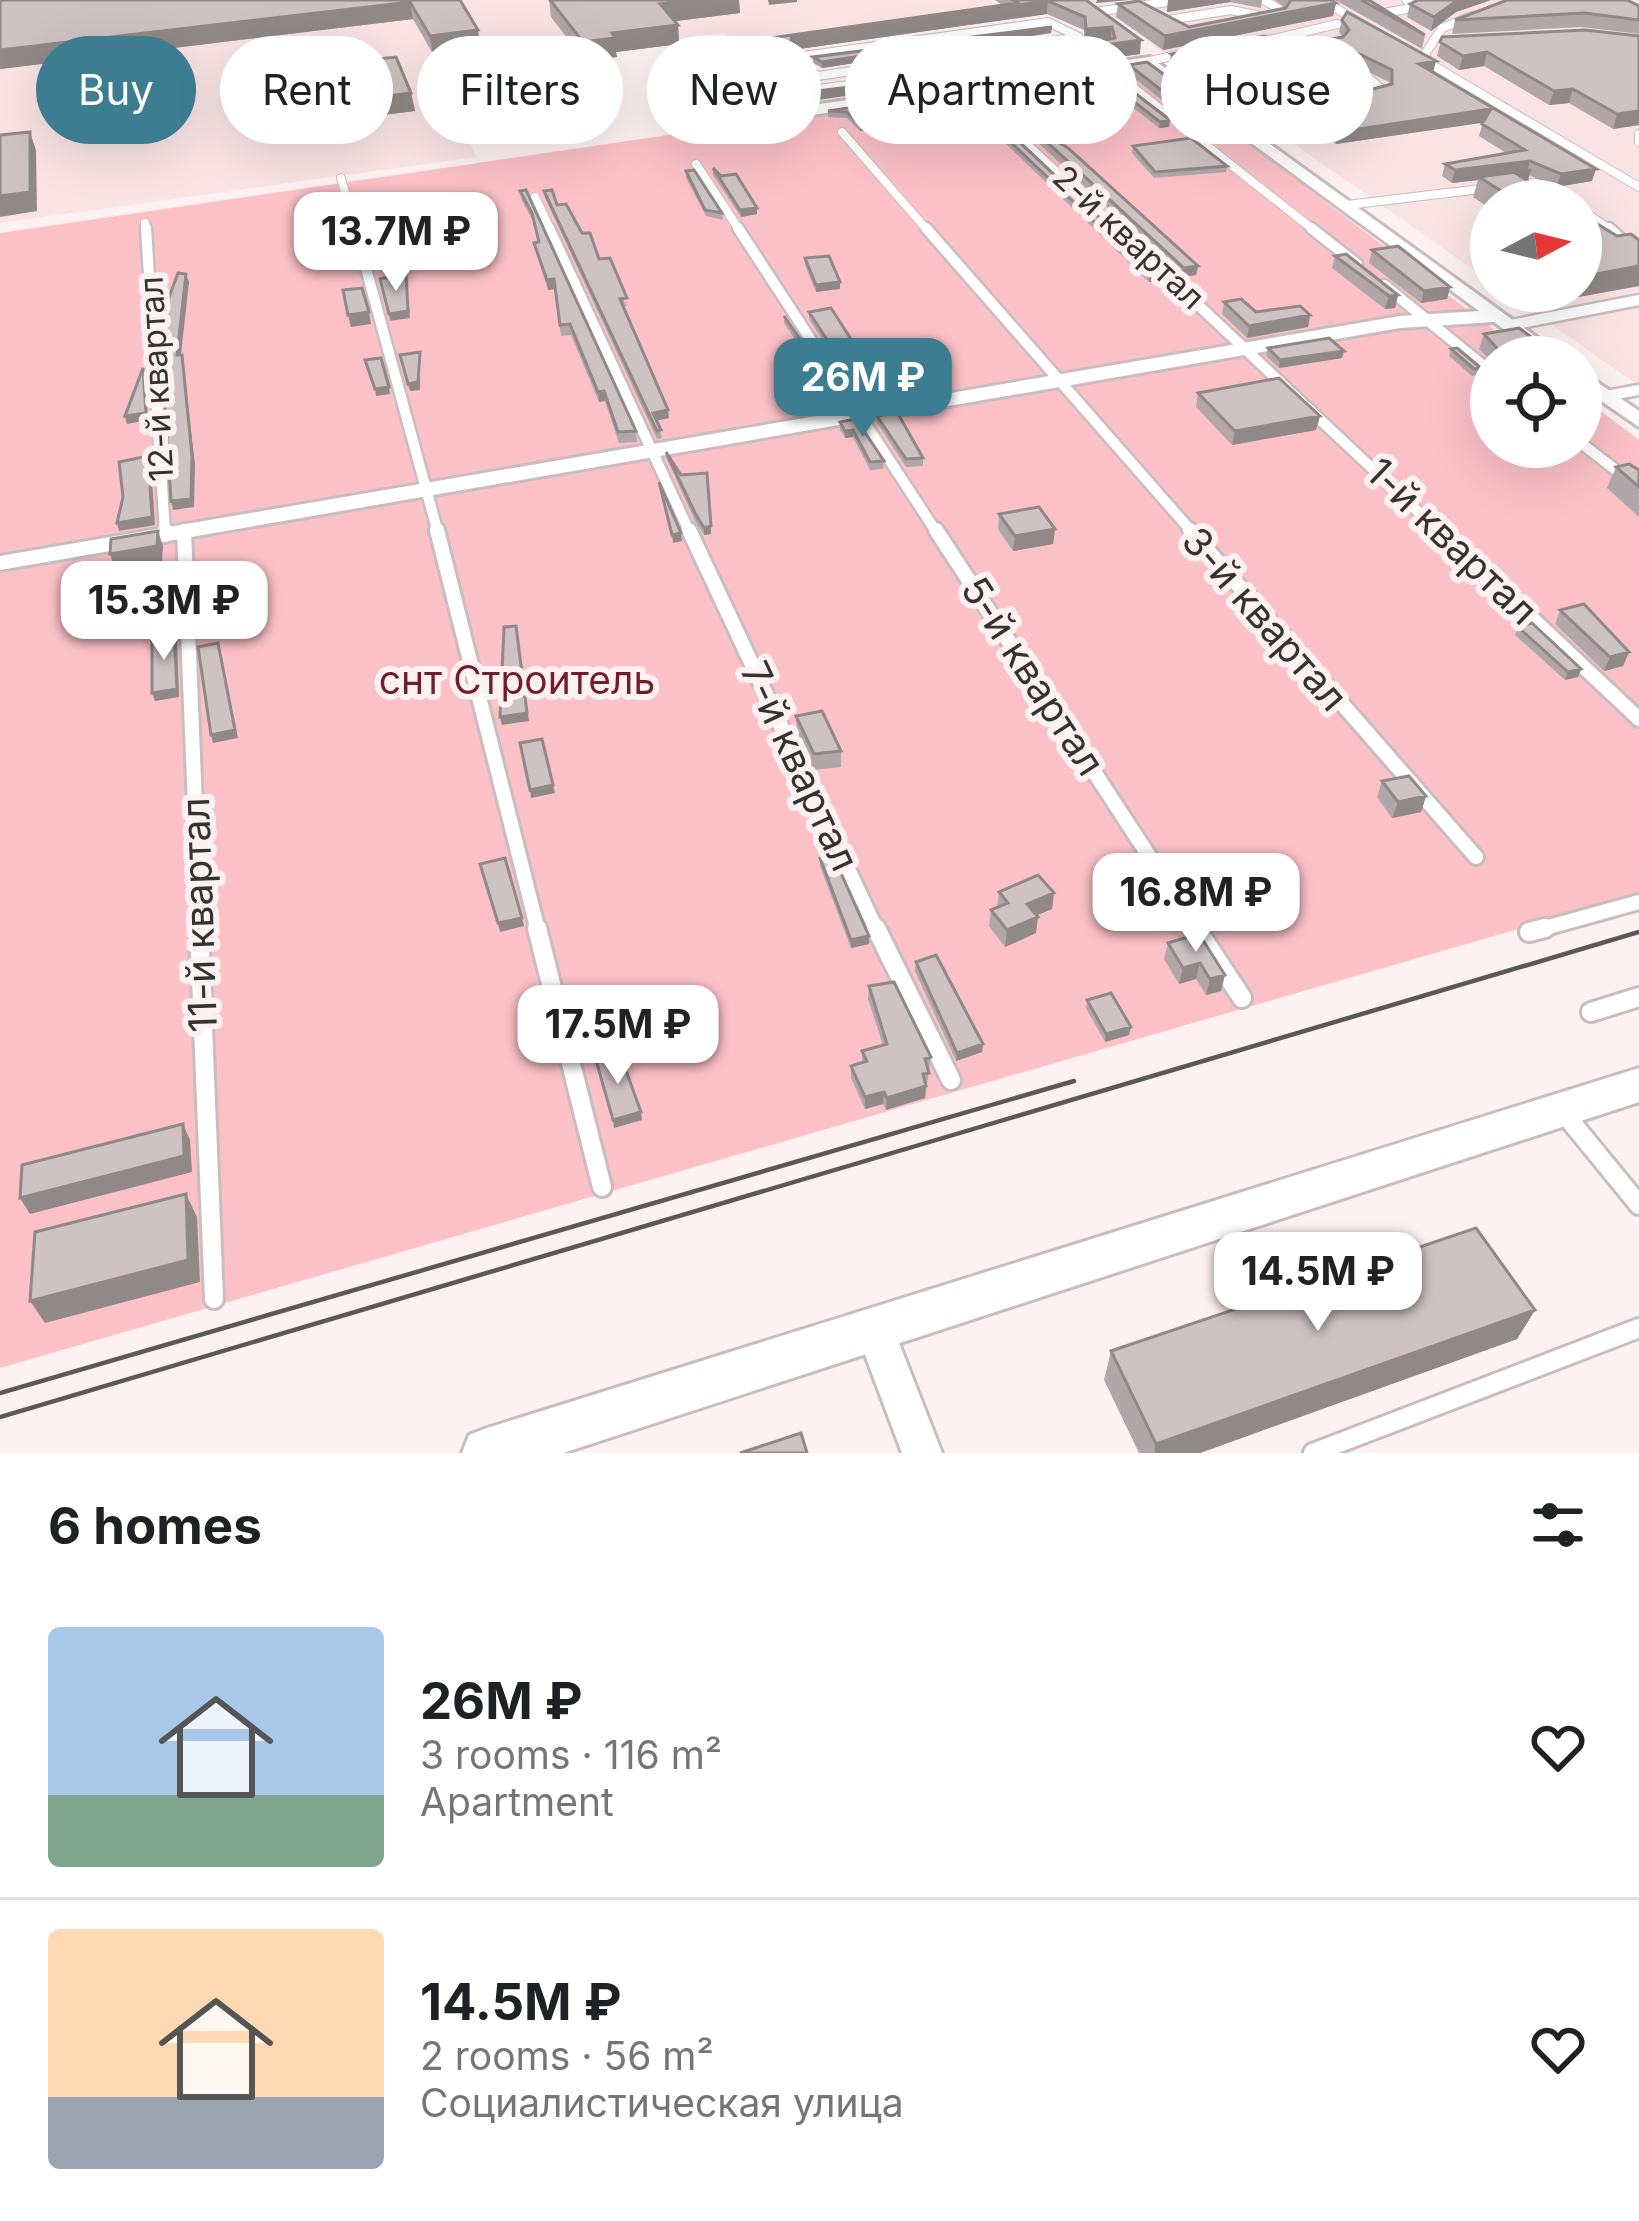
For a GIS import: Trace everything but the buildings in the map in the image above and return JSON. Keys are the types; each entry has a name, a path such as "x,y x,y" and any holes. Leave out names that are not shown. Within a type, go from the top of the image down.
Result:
{"street":[{"path":"1137,60 1153,57 1161,64"},
{"path":"1263,144 1526,336"},
{"path":"0,563 1055,381 1258,356 1427,319 1505,320"},
{"path":"1602,393 1639,421"},
{"path":"487,1453 1639,1085"},
{"path":"874,1328 922,1453"}],"lane":[{"path":"1077,0 1110,23"},
{"path":"1094,12 1182,0"},
{"path":"1235,24 1282,13 1264,0"},
{"path":"1322,0 1378,34"},
{"path":"1384,13 1417,7 1406,0"},
{"path":"1139,6 1179,31"},
{"path":"1372,7 1399,22"},
{"path":"1162,21 1237,10 1264,17"},
{"path":"1429,41 1456,20 1486,13"},
{"path":"1048,22 1063,25 1079,37 969,53 822,76 812,74 796,57 1048,22"},
{"path":"1284,36 1337,24"},
{"path":"1414,31 1429,41 1446,41"},
{"path":"1429,41 1429,63"},
{"path":"1412,54 1639,187"},
{"path":"1153,57 1161,56"},
{"path":"1137,91 1470,355"},
{"name":"3-й квартал","path":"842,132 1476,857"},
{"name":"2-й квартал","path":"1028,144 1258,356"},
{"name":"5-й квартал","path":"697,164 1242,998"},
{"path":"341,178 427,489 602,1187"},
{"path":"1347,205 1470,189"},
{"name":"7-й квартал","path":"535,197 656,449 832,839 951,1080"},
{"name":"12-й квартал","path":"146,223 158,330 154,367 175,533"},
{"path":"1602,223 1639,256"},
{"path":"1505,320 1639,300"},
{"name":"1-й квартал","path":"1258,356 1639,719"},
{"path":"1606,396 1639,390"},
{"path":"1602,459 1639,488"},
{"name":"11-й квартал","path":"175,533 214,1299"},
{"path":"1528,932 1639,902"},
{"path":"1591,1012 1639,998"},
{"path":"1561,1109 1639,1205"},
{"path":"1313,1453 1639,1328"}],"shaded area":[{"path":"0,0 991,0 1013,16 821,42 821,36 724,33 647,36 647,43 623,46 623,36 417,36 417,144 470,144 477,157 0,223"},
{"path":"1089,0 1639,0 1639,386 1602,360 1602,336 1568,336 1534,312 1602,312 1602,180 1470,180 1470,267 1294,144 1373,144 1373,36 1161,36 1161,51"}],"green space":[{"name":"снт Строитель","path":"1145,65 1161,77 1161,144 1249,144 1502,336 1470,336 1470,468 1602,468 1602,412 1639,440 1639,894 0,1368 0,233 647,138 647,144 821,144 821,113 845,109 845,144 1137,144 1137,66"}],"tram line":[{"path":"0,1417 1639,932"},
{"path":"0,1393 1074,1081"}]}
